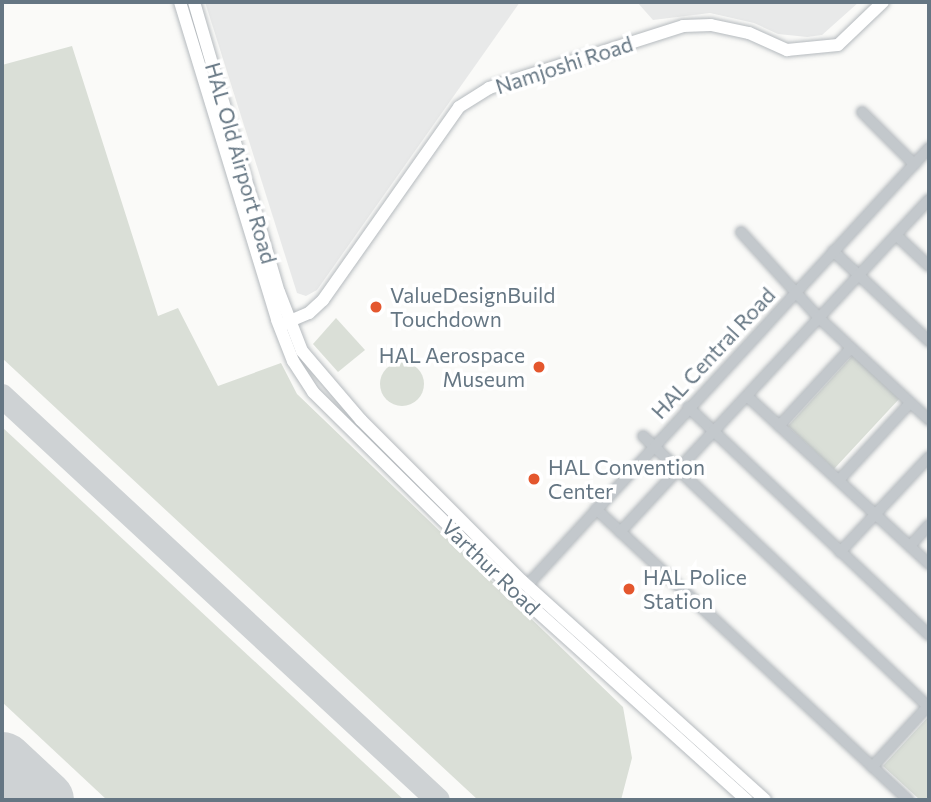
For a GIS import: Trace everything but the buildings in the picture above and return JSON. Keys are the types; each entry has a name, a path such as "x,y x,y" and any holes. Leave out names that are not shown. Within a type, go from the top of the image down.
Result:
{"main road":[{"name":"HAL Old Airport Road","path":"180,2 272,305"},
{"name":"HAL Old Airport Road","path":"194,2 285,323"},
{"name":"Namjoshi Road","path":"285,323 323,300 459,107 489,88 682,26 711,25 748,33 788,50 838,45 883,2"},
{"name":"Varthur Road","path":"272,305 326,382 523,590 747,800"},
{"name":"Varthur Road","path":"523,590 765,800"}],"street":[{"path":"862,112 914,164"},
{"name":"HAL Central Road","path":"523,590 688,407 929,148"},
{"path":"620,532 929,199"},
{"path":"741,232 819,318 929,420"},
{"path":"896,235 929,266"},
{"path":"833,251 929,341"},
{"path":"779,426 851,348"},
{"path":"747,396 929,564"},
{"path":"839,480 910,402"},
{"path":"688,407 712,433 929,635"},
{"path":"643,436 676,472 929,706 872,766"},
{"path":"840,552 929,457"},
{"path":"596,509 908,800"},
{"path":"910,546 929,525"}],"shaded area":[{"path":"205,2 520,2 317,290 306,296 297,293"},
{"path":"637,2 859,2 822,35 807,37 778,34 754,23 710,13 653,20"},
{"path":"72,46 158,316 178,308 218,386 281,363 297,394 623,707 632,758 621,800 478,800 2,358 2,65"},
{"path":"336,318 365,350 338,372 313,344"},
{"path":"853,355 900,398 834,469 788,426"},
{"path":"402,362 411,363 418,368 423,375 423,393 418,400 411,405 402,406 393,405 386,400 381,393 380,384 381,375 386,368 393,363"},
{"path":"2,427 404,800 107,800 2,702"},
{"path":"929,716 929,800 920,800 883,766"}],"taxiway":[{"path":"2,396 438,800"}],"runway":[{"path":"2,762 43,800"}],"place":[{"name":"ValueDesignBuild Touchdown","path":"376,307"},
{"name":"HAL Aerospace Museum","path":"539,367"},
{"name":"HAL Convention Center","path":"534,479"},
{"name":"HAL Police Station","path":"629,589"}]}
